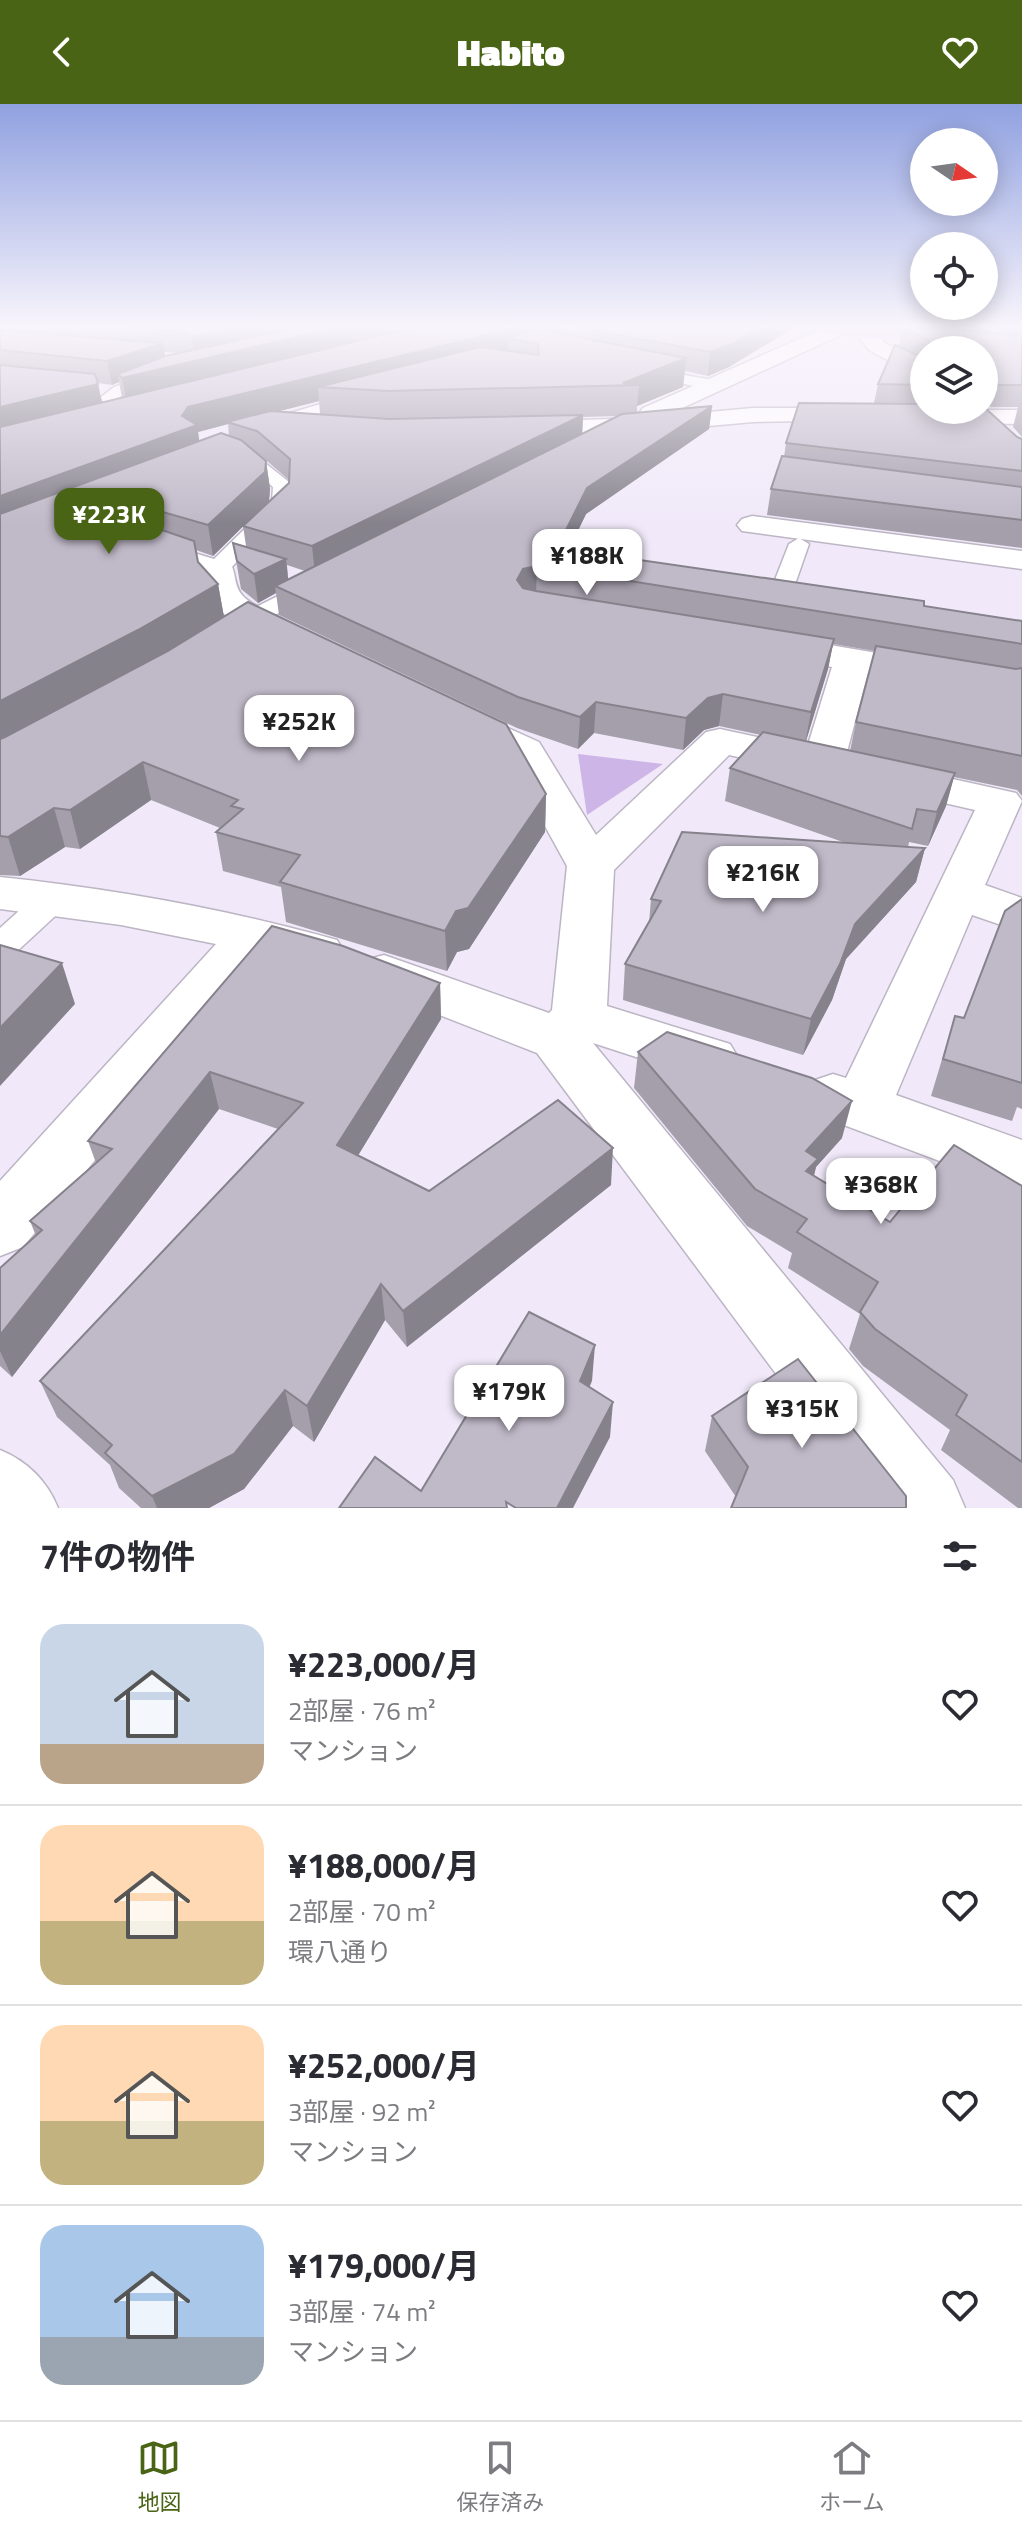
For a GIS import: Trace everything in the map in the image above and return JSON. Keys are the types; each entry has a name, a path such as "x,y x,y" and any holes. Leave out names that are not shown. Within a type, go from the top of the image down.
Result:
{"street":[{"path":"620,427 696,393"},
{"path":"95,421 126,406"},
{"path":"998,414 1022,417"},
{"path":"496,430 620,427 753,415 876,415"},
{"path":"216,448 272,424 346,429"},
{"path":"992,424 1009,441"},
{"path":"752,525 1022,560"},
{"path":"222,562 216,584 225,598 252,618 321,653"},
{"path":"212,643 252,618"},
{"path":"732,640 962,679"},
{"path":"823,763 853,660"},
{"path":"437,709 524,751 591,866"},
{"path":"862,1106 957,892 1001,802 720,741 591,866 568,1028 925,1508"},
{"path":"957,892 1022,916"},
{"path":"0,893 54,898 254,934 568,1028 772,1078 862,1106 1022,1166"},
{"path":"0,1227 254,934"}],"lane":[{"path":"126,406 132,393"},
{"path":"272,424 375,393"},
{"path":"578,448 620,427"},
{"path":"216,448 252,461 282,486 282,504 222,562"},
{"path":"799,544 780,595 826,602"},
{"path":"161,549 256,566"},
{"path":"252,618 322,581 286,575"},
{"path":"0,948 54,898"},
{"path":"0,1477 31,1508"}],"shaded area":[{"path":"578,754 663,764 587,815"}],"building":[{"path":"0,393 62,393 0,407"},
{"path":"143,393 248,393 188,407 182,416 197,425 0,496 0,427"},
{"path":"799,403 910,404 910,424 998,424 998,420 1022,439 1022,471 786,443"},
{"path":"712,406 587,488 557,548 924,601 924,606 1022,621 1022,644 537,566 523,569 517,580 523,588 536,591 834,639 811,712 723,694 708,698 686,718 596,702 580,717 518,697 275,586 622,414"},
{"path":"270,411 389,419 583,415 312,546 243,526 289,483 290,459 257,431 227,422"},
{"path":"221,433 241,440 266,461 265,472 208,525 156,510 142,518 147,525 194,541 198,562 218,584 138,630 0,701 0,514"},
{"path":"782,456 1022,487 1022,520 771,489"},
{"path":"233,543 286,559 254,574 237,561"},
{"path":"248,602 506,724 546,794 468,908 456,911 445,931 280,882 300,855 216,832 243,809 231,806 238,800 143,762 70,810 54,808 8,837 0,836 0,739 168,651"},
{"path":"876,646 1022,668 1022,756 856,722"},
{"path":"763,732 955,773 937,812 917,809 912,829 730,768"},
{"path":"682,832 925,848 855,924 840,964 811,1019 625,964 661,901 651,899"},
{"path":"1022,899 1022,1083 943,1059 955,1016 964,1018 1005,911"},
{"path":"272,926 343,946 440,983 337,1145 429,1191 558,1100 613,1148 403,1311 381,1284 307,1406 285,1390 234,1454 152,1496 105,1453 112,1445 40,1381 303,1103 210,1072 0,1335 0,1268 42,1230 30,1221 112,1149 88,1141"},
{"path":"0,945 62,963 0,1028"},
{"path":"667,1032 812,1078 852,1101 806,1151 818,1159 806,1171 890,1222 954,1145 1022,1186 1022,1462 956,1415 967,1395 875,1329 860,1312 878,1282 797,1232 807,1219 755,1189 638,1052"},
{"path":"529,1312 595,1345 580,1381 613,1402 557,1508 516,1508 506,1502 507,1508 339,1508 375,1457 421,1491"},
{"path":"798,1359 906,1496 906,1508 731,1508 748,1467 712,1416"}]}
